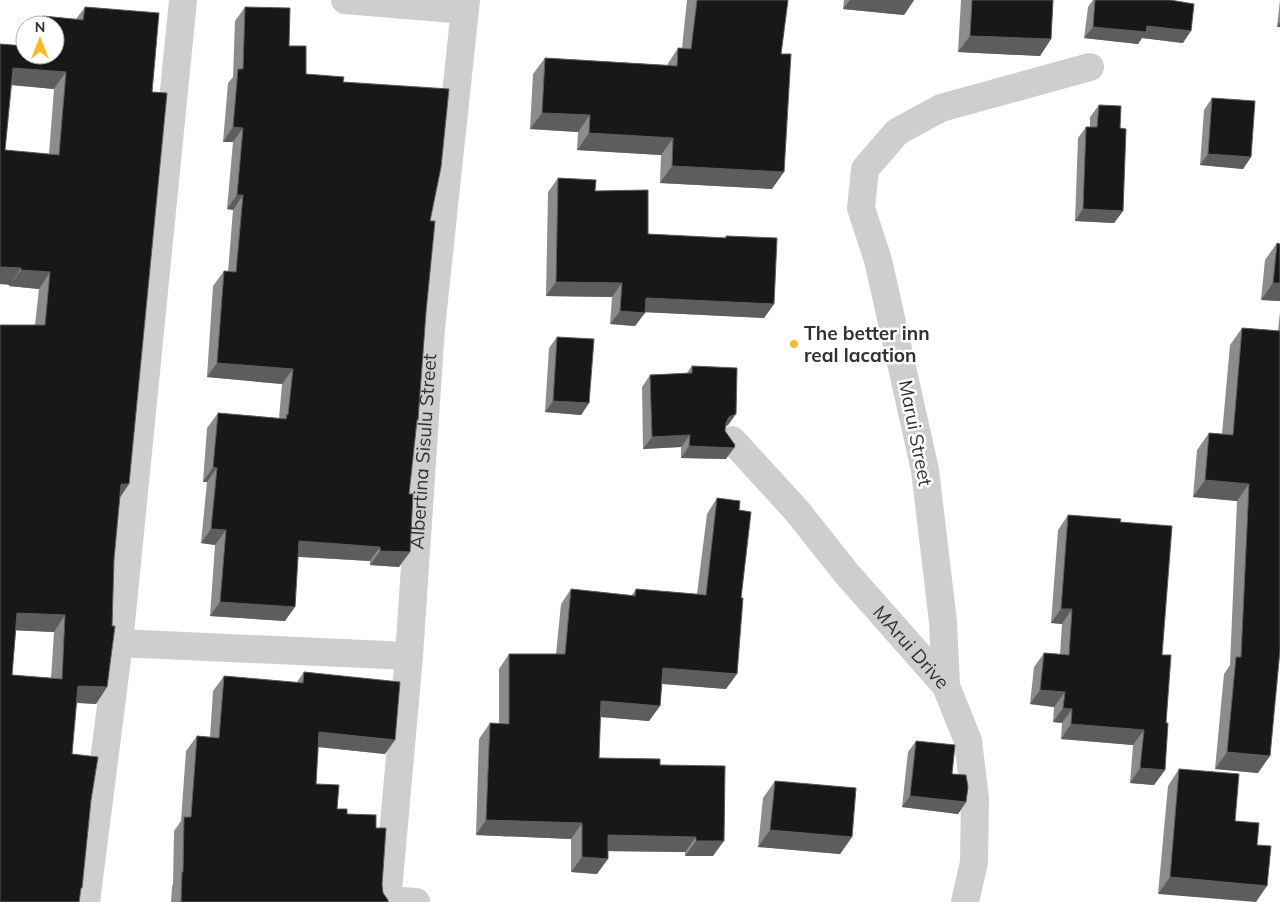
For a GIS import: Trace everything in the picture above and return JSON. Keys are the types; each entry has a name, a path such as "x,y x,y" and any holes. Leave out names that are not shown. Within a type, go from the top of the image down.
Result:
{"street":[{"path":"86,902 119,643 183,0"},
{"path":"345,0 465,5"},
{"name":"Albertina Sisulu Street","path":"387,901 409,656 431,328 465,5"},
{"name":"Marui Street","path":"946,686 943,622 925,470 878,260 861,208 865,169 897,132 940,108 1090,67"},
{"name":"MArui Drive","path":"732,440 797,511 848,574 946,686 968,741 975,798 974,862 964,902"},
{"path":"119,643 409,656"},
{"path":"387,901 416,902"}],"building":[{"path":"697,0 788,0 781,54 791,54 784,172 672,166 673,138 589,133 590,115 542,113 545,58 677,66 678,48 691,49"},
{"path":"972,0 1053,0 1051,39 970,36"},
{"path":"1095,0 1170,0 1194,4 1191,31 1147,26 1146,32 1093,27"},
{"path":"85,7 159,13 152,92 167,93 129,484 121,484 114,559 112,626 115,626 107,687 78,686 72,754 98,757 91,800 82,888 79,902 0,902 0,325 45,325 50,272 0,267 0,44 15,45 15,65 65,65 65,18 83,20","holes":["13,68 66,72 59,155 5,150","17,613 65,615 62,679 12,675"]},
{"path":"245,7 290,8 289,46 306,46 306,74 344,77 343,82 449,89 441,167 430,221 435,221 418,420 409,494 413,494 410,552 380,551 380,547 299,541 295,607 220,602 226,530 211,529 217,468 213,467 218,413 286,419 293,369 217,363 224,271 236,272 243,195 237,195 243,128 233,127 238,69 243,69"},
{"path":"1212,98 1255,101 1251,157 1208,154"},
{"path":"1099,105 1121,106 1120,128 1126,129 1123,211 1083,209 1086,127 1097,127"},
{"path":"558,178 596,180 595,191 648,190 648,234 726,238 726,236 777,238 774,304 646,298 645,313 620,311 622,283 556,282"},
{"path":"1277,243 1280,244 1280,283 1273,283"},
{"path":"1242,328 1280,331 1280,650 1270,756 1227,752 1236,657 1241,657 1249,484 1205,480 1209,433 1233,435"},
{"path":"557,337 594,339 589,403 553,401"},
{"path":"692,366 737,368 736,414 729,417 725,431 735,445 734,448 689,446 690,435 652,437 650,375 692,373"},
{"path":"717,498 740,501 739,510 751,512 741,598 743,598 737,674 663,668 660,706 601,701 599,758 660,759 660,765 725,766 724,841 696,841 696,837 608,835 608,859 582,857 582,823 486,820 490,723 509,724 509,654 565,654 571,589 635,596 636,589 706,595"},
{"path":"1068,515 1121,519 1120,522 1172,526 1162,655 1171,655 1165,770 1140,768 1144,730 1071,724 1072,709 1063,708 1065,692 1040,690 1044,653 1069,655 1072,609 1061,609"},
{"path":"304,672 400,682 395,740 319,732 316,784 339,785 337,809 347,809 347,814 376,815 376,828 386,828 382,885 383,893 388,902 181,902 184,817 191,817 197,736 219,738 224,676 303,683"},
{"path":"916,741 955,745 952,774 966,775 968,787 966,802 910,796"},
{"path":"1179,769 1239,774 1235,821 1259,823 1257,845 1271,846 1267,886 1170,877"},
{"path":"775,781 856,788 852,837 770,830"}],"place":[{"name":"The better inn real lacation","path":"794,344"}]}
